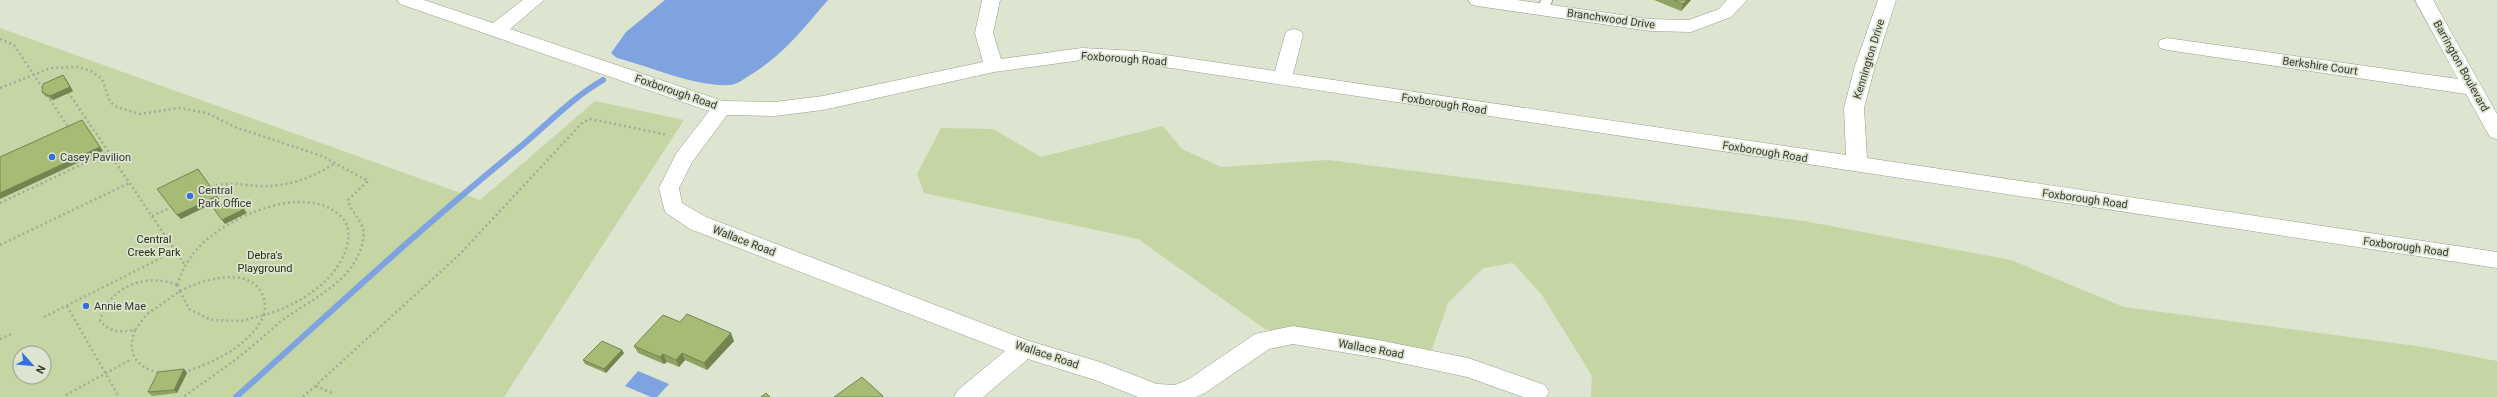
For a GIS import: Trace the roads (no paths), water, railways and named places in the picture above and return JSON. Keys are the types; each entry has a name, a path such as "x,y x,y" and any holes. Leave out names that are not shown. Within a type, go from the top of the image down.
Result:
{"street":[{"name":"Foxborough Road","path":"406,0 722,108 775,109 823,103 994,66 1082,54 1138,57 1857,166 2497,260"},
{"path":"495,31 535,0"},
{"path":"991,0 984,32 994,66"},
{"name":"Branchwood Drive","path":"1477,0 1545,5 1650,25 1691,26 1725,13 1738,0"},
{"name":"Kennington Drive","path":"1857,166 1854,108 1865,66 1887,0"},
{"name":"Barrington Boulevard","path":"2424,0 2497,132"},
{"path":"1282,79 1294,36"},
{"name":"Berkshire Court","path":"2167,44 2473,88"},
{"name":"Wallace Road","path":"722,108 683,159 669,188 672,207 698,223 1024,349 1100,372 1156,394 1176,395 1197,386 1263,342 1293,335 1378,349 1468,368 1537,392"},
{"path":"966,397 1024,349"}],"water":[{"path":"665,0 828,0 793,40 764,66 736,83 730,85 716,85 673,76 617,58 611,53 626,32"},
{"path":"638,371 669,384 657,397 651,397 625,386"}],"waterway":[{"path":"236,397 443,212 568,105 603,80"}],"place":[{"name":"Casey Pavilion","path":"52,157"},
{"name":"Central Park Office","path":"190,196"},
{"name":"Annie Mae","path":"86,306"}],"park label":[{"name":"Central Creek Park","path":"154,245"},
{"name":"Debra's Playground","path":"265,261"}]}
